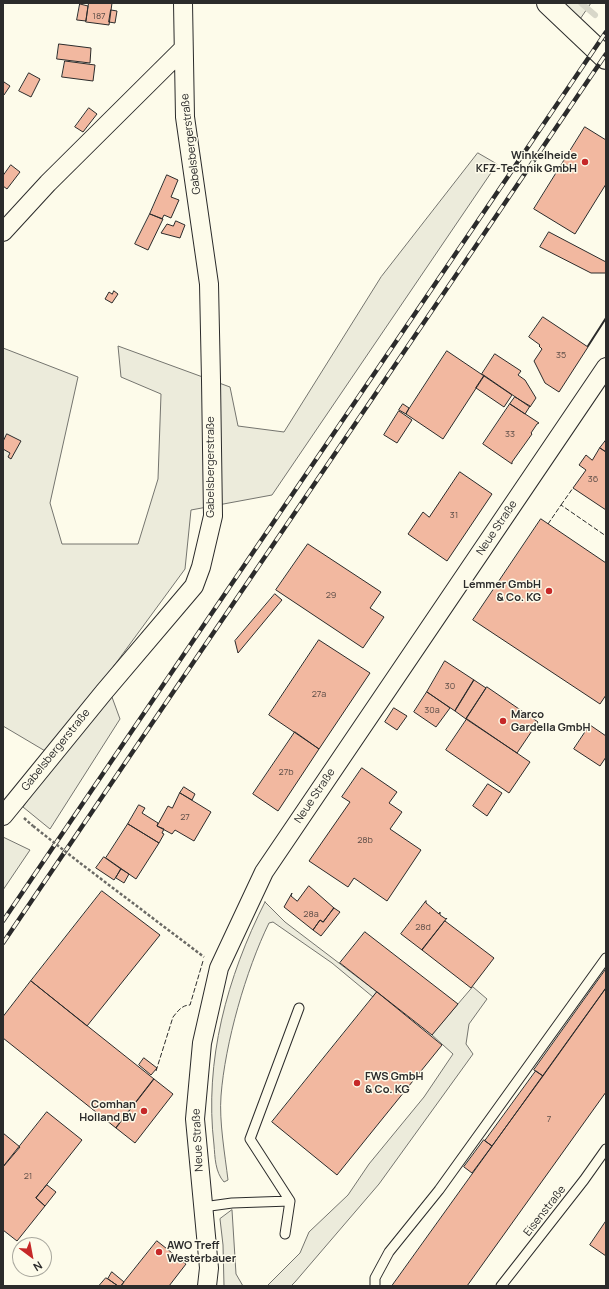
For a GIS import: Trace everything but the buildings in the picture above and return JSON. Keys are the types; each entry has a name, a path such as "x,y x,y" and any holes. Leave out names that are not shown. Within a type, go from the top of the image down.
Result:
{"street":[{"name":"Gabelsbergerstraße","path":"3,816 99,698 194,586 201,567 210,531 213,516 209,284 185,117 183,3"},
{"path":"548,3 606,58"},
{"path":"3,232 48,183 183,49"},
{"name":"Neue Straße","path":"207,1286 209,1268 202,1208 195,1118 202,1043 219,968 264,872 606,367"}],"lane":[{"path":"375,1286 375,1278 389,1252 439,1190 606,958"},
{"path":"285,1234 290,1201 250,1139 298,1008"},
{"name":"Eisenstraße","path":"501,1286 584,1180 606,1149"},
{"path":"202,1208 232,1203 290,1201"}],"path":[{"path":"33,826 219,968"}],"shaded area":[{"path":"548,3 591,3 574,28"},
{"path":"478,153 497,164 272,495 191,510 185,569 105,678 120,719 50,829 23,807 57,758 3,726 3,348 78,377 50,503 62,544 138,544 158,479 161,394 121,377 118,346 230,387 238,426 284,432 381,277"},
{"path":"3,837 30,850 3,890"},
{"path":"265,902 285,922 377,992 373,997 332,963 273,922 269,923 252,962 238,1007 223,1075 221,1116 228,1180 224,1182 219,1174 216,1164 212,1114 212,1082 216,1051 230,990 251,931"},
{"path":"473,987 487,999 469,1024 466,1044 473,1054 379,1184 295,1282 291,1286 267,1286 300,1253 309,1232 348,1195 369,1164 424,1097 453,1054 432,1035"},
{"path":"232,1210 236,1274 243,1286 224,1286 223,1245 220,1219"}],"waterway":[{"path":"581,3 595,15"}],"railway":[{"path":"3,921 606,32"},
{"path":"3,943 606,54"}],"fence":[{"path":"561,505 573,488"},
{"path":"548,524 561,505 606,536"},
{"path":"156,1071 173,1017 182,1007 190,1005 203,961"}],"wall":[{"path":"588,346 606,318"}],"place":[{"name":"Winkelheide KFZ-Technik GmbH","path":"585,162"},
{"name":"Lemmer GmbH & Co. KG","path":"549,591"},
{"name":"Marco Gardella GmbH","path":"503,721"},
{"name":"FWS GmbH & Co. KG","path":"357,1083"},
{"name":"Comhan Holland BV","path":"144,1111"},
{"name":"AWO Treff Westerbauer","path":"159,1252"}]}
